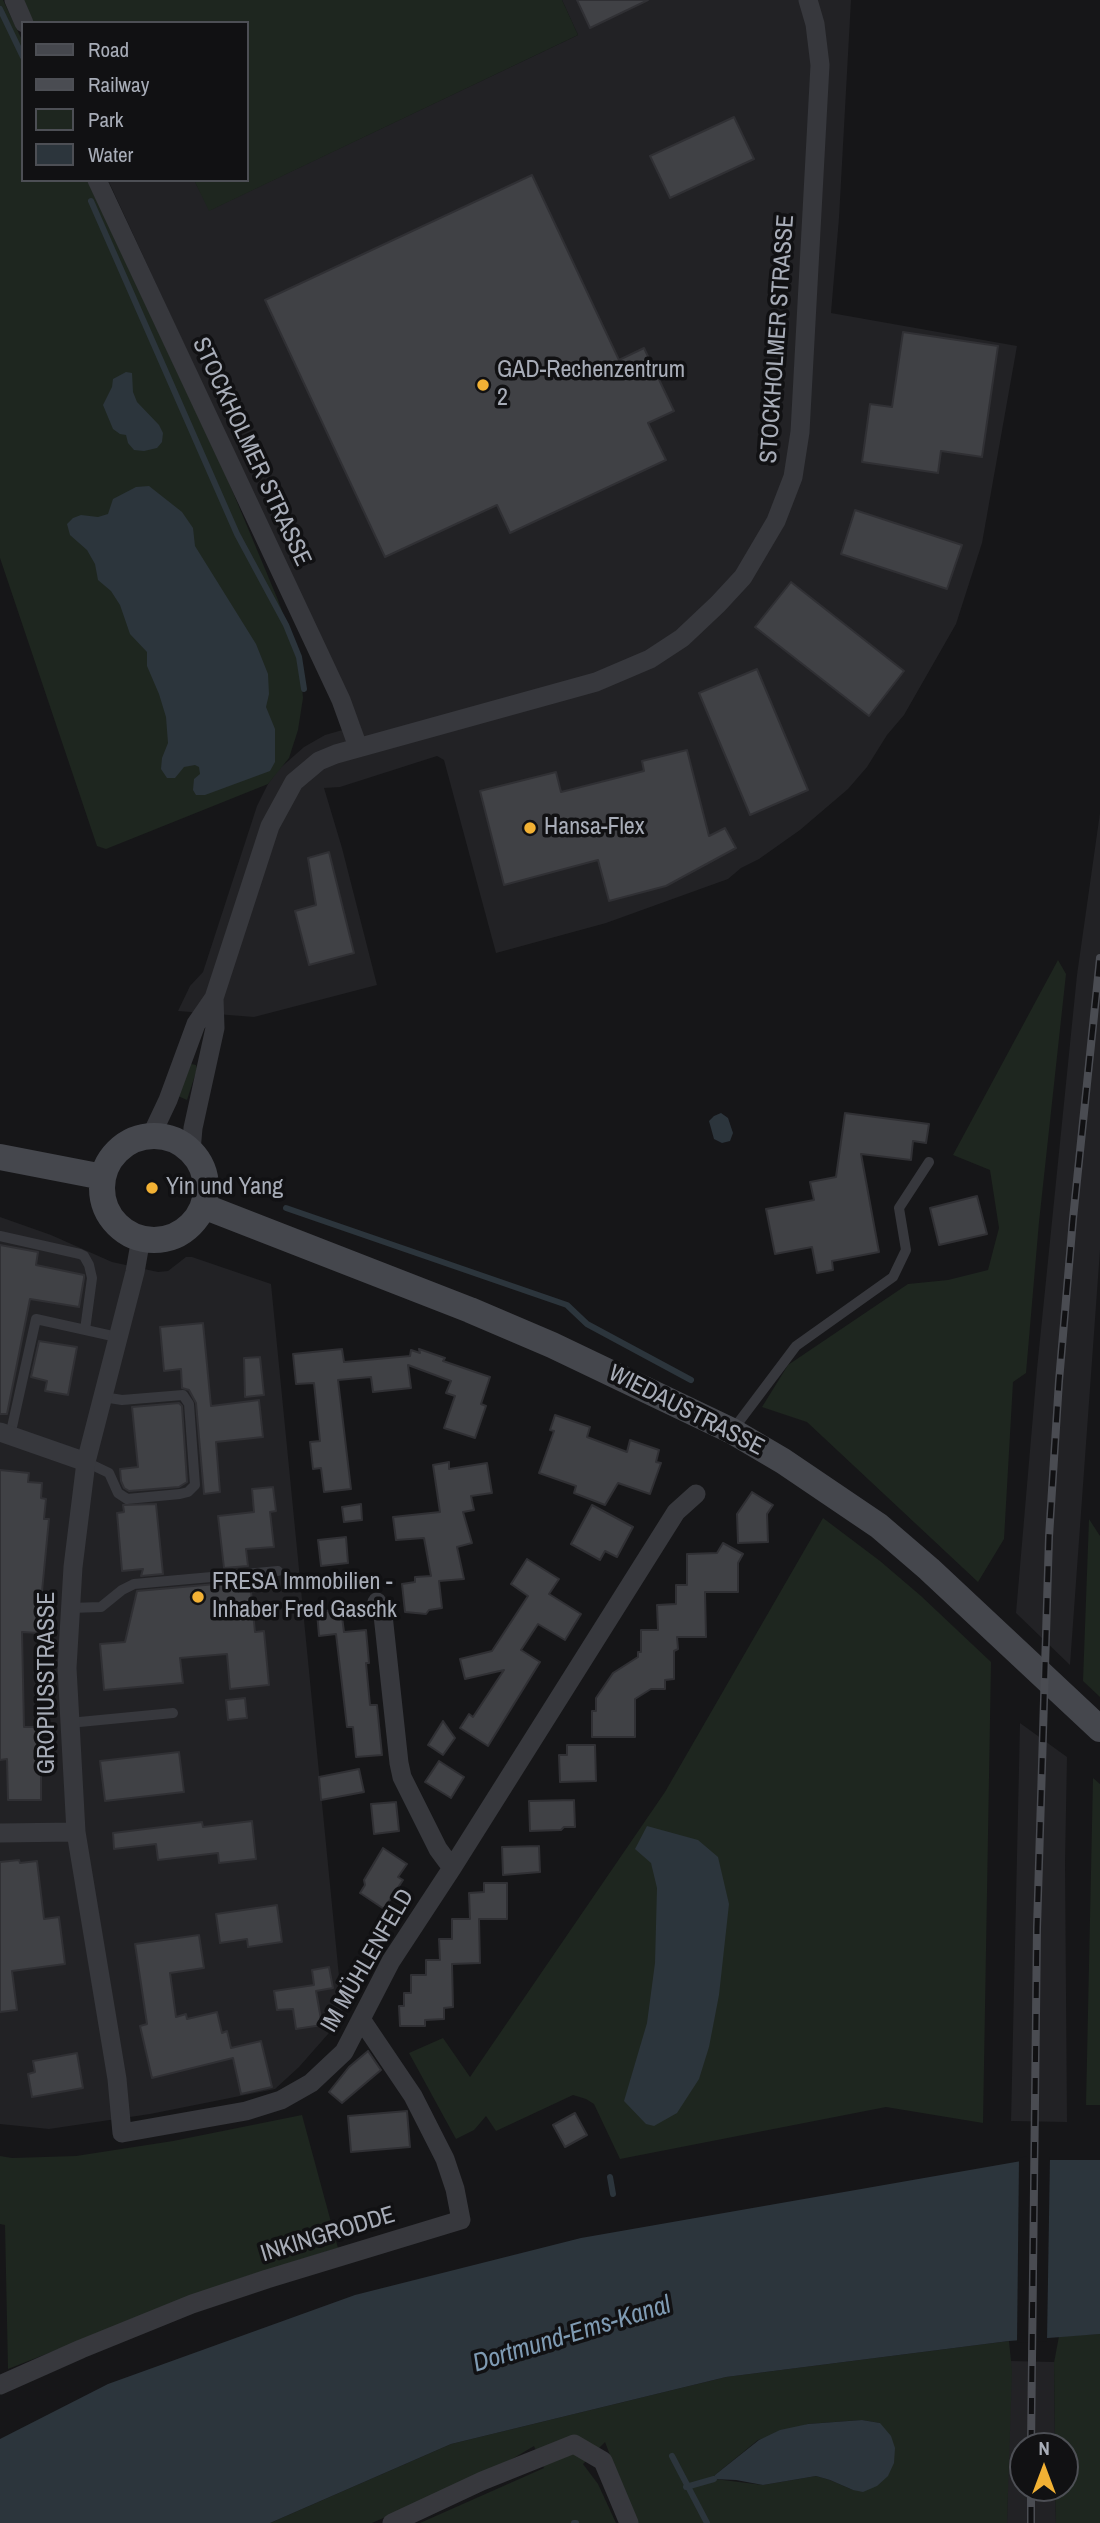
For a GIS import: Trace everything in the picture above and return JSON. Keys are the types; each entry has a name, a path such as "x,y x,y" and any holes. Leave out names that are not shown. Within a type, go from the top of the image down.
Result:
{"main road":[{"path":"151,1136 168,1138 191,1151 204,1171 206,1195 195,1219 184,1230 171,1237 141,1238 126,1231 110,1214 102,1192 103,1177 109,1161 120,1148 135,1139 151,1136"},
{"path":"0,1157 103,1177"},
{"name":"WIEDAUSTRASSE","path":"203,1206 470,1310 627,1380 732,1431 783,1461 879,1526 929,1569 1100,1729"}],"street":[{"path":"14,0 23,21"},
{"name":"STOCKHOLMER STRASSE","path":"151,1136 172,1090 196,1024 214,998 270,826 294,782 319,761 358,747 532,700 621,673 650,659 682,638 743,577 776,521 793,477 800,432 821,65 815,24 808,0"},
{"name":"STOCKHOLMER STRASSE","path":"98,182 341,700 358,747"},
{"name":"STOCKHOLMER STRASSE","path":"191,1151 192,1128 215,1028 214,998"},
{"name":"GROPIUSSTRASSE","path":"122,2133 117,2079 76,1832 67,1668 70,1608 86,1462 135,1272 141,1238"},
{"path":"5,1434 86,1462"},
{"name":"IM MÜHLENFELD","path":"122,2133 246,2111 281,2100 311,2083 344,2052 391,1961 676,1512 696,1494"},
{"path":"377,1602 383,1615 402,1777 438,1849 452,1868"},
{"path":"0,1833 76,1832"},
{"name":"INKINGRODDE","path":"0,2385 192,2304 461,2220 455,2189 444,2159 413,2096 361,2019"},
{"path":"392,2523 574,2444 603,2460 629,2523"}],"lane":[{"path":"732,1431 796,1346 893,1277 906,1250 900,1208 929,1162"},
{"path":"0,1236 84,1256 92,1278 85,1330"},
{"path":"5,1434 36,1319 117,1337"},
{"path":"86,1462 108,1473 118,1493 127,1499 180,1494 188,1492 195,1485 189,1404 183,1395 122,1400 103,1397"},
{"path":"70,1608 101,1607 134,1584 278,1571"},
{"path":"69,1723 173,1713"}],"shaded area":[{"path":"562,0 851,0 831,313 1017,346 982,543 956,624 904,715 887,735 867,767 848,789 800,830 728,879 606,923 496,953 444,760 437,756 340,787 324,788 377,985 254,1017 178,1011 190,986 203,972 257,806 268,784 278,770 304,747 325,735 360,725 109,182 195,182 210,210 578,35"},
{"path":"1100,813 1100,1250 1070,1665 1016,1613 1037,1369 1077,975"},
{"path":"0,1217 51,1235 112,1262 158,1272 168,1271 186,1257 192,1257 271,1284 343,2017 299,2067 275,2089 150,2114 49,2129 0,2124"},
{"path":"1020,1723 1067,1757 1067,2122 1011,2121"},
{"path":"1010,2361 1054,2362 1055,2432 1009,2432 1009,2502 1055,2502 1056,2523 1007,2523"}],"green space":[{"path":"0,0 3,0 21,38 21,182 88,182 227,478 278,600 293,641 301,675 303,698 298,730 289,758 268,784 106,849 97,846 0,558"},
{"path":"23,0 562,0 578,35 209,211 195,182 248,182 248,21 33,21"},
{"path":"1058,960 1066,974 1039,1222 1026,1373 1013,1382 1004,1539 978,1582 807,1422 762,1407 788,1365 908,1284 948,1280 988,1270 999,1228 990,1170 953,1155"},
{"path":"191,1064 196,1065 197,1069 187,1100 178,1096"},
{"path":"823,1518 921,1596 991,1662 983,2123 886,2107 620,2159 594,2104 573,2095 496,2131 486,2116 474,2130 456,2139 409,2053 443,2038 470,2077 665,1792"},
{"path":"1089,1519 1100,1536 1100,1697 1083,1681"},
{"path":"1093,1778 1100,1784 1100,2105 1086,2105"},
{"path":"302,2115 338,2248 232,2281 8,2369 5,2225 0,2224 0,2156 76,2156 173,2141"},
{"path":"1100,2334 1100,2523 1056,2523 1055,2502 1079,2502 1079,2432 1055,2432 1054,2363 1059,2336"},
{"path":"1009,2341 1012,2371 1007,2523 636,2523 605,2442 583,2464 598,2484 616,2523 420,2523 544,2468 534,2446 497,2468 372,2523 270,2523 451,2444 726,2377","holes":["862,2420 880,2423 853,2490 816,2476 763,2485 715,2479 715,2475 758,2440 808,2424"]}],"water":[{"path":"126,372 132,373 133,392 137,402 163,433 162,442 157,448 134,450 126,435 113,429 103,405 113,379"},
{"path":"149,486 182,512 193,528 195,546 256,644 268,674 269,694 266,707 275,729 275,762 270,771 205,795 196,795 193,790 194,779 200,774 199,767 184,767 175,778 167,778 161,769 168,743 166,717 147,666 147,652 130,634 120,605 111,591 98,580 95,564 87,550 70,535 67,524 81,515 98,517 108,514 113,499 136,487"},
{"path":"721,1113 728,1118 733,1133 730,1141 722,1143 714,1139 709,1121"},
{"path":"647,1826 698,1840 718,1857 729,1904 719,1995 709,2047 699,2079 677,2113 654,2126 646,2124 624,2101 647,2023 655,1963 657,1888 651,1863 635,1849"},
{"name":"Dortmund-Ems-Kanal","path":"1027,2160 1100,2160 1100,2334 1009,2341 726,2377 451,2444 270,2523 0,2523 0,2439 108,2384 355,2295 581,2238"},
{"path":"862,2420 880,2423 891,2436 895,2448 894,2463 888,2476 877,2486 863,2492 816,2476 763,2485 714,2479 715,2475 759,2440 780,2430 808,2424"}],"pier":[{"path":"1050,2156 1047,2341 1017,2343 1019,2158"}],"building":[{"path":"577,0 648,0 590,28"},
{"path":"734,117 754,159 670,198 650,156"},
{"name":"GAD-Rechenzentrum 2","path":"532,175 619,360 644,348 674,411 648,423 666,460 510,533 497,505 385,557 265,300"},
{"path":"903,332 998,346 982,457 941,451 938,473 862,462 870,404 892,407"},
{"path":"855,510 962,545 947,589 841,554"},
{"path":"791,582 904,671 869,716 755,627"},
{"path":"757,669 808,790 750,815 699,693"},
{"path":"687,750 709,836 725,828 736,848 666,886 609,901 598,860 504,885 480,791 556,772 561,792 644,771 642,761"},
{"path":"329,852 354,953 309,965 295,911 316,905 308,858"},
{"path":"845,1113 929,1124 926,1143 913,1141 911,1160 861,1154 879,1252 832,1261 833,1270 817,1273 812,1247 775,1254 766,1209 814,1200 810,1182 836,1177"},
{"path":"977,1196 987,1234 939,1245 930,1208"},
{"path":"0,1245 38,1252 36,1265 84,1275 79,1307 30,1299 7,1414 0,1414"},
{"path":"203,1323 211,1406 259,1400 263,1437 216,1442 220,1492 204,1494 196,1403 189,1390 182,1388 181,1369 164,1371 160,1327"},
{"path":"39,1341 77,1347 68,1395 45,1391 47,1381 31,1377"},
{"path":"342,1349 344,1362 410,1356 411,1350 420,1353 419,1349 445,1358 443,1361 490,1377 481,1404 486,1406 475,1438 444,1428 455,1396 446,1393 451,1381 408,1365 411,1388 373,1392 371,1377 338,1380 351,1489 324,1492 321,1468 313,1469 310,1442 320,1441 314,1383 296,1384 293,1354"},
{"path":"260,1357 264,1395 245,1397 244,1358"},
{"path":"179,1403 182,1406 187,1482 179,1487 129,1491 124,1488 120,1469 138,1467 132,1407"},
{"path":"555,1415 590,1427 587,1437 627,1452 630,1440 659,1450 656,1462 661,1463 650,1494 618,1483 605,1505 574,1493 576,1486 539,1473 554,1431 550,1430"},
{"path":"449,1462 449,1469 487,1463 492,1493 471,1496 474,1510 463,1512 472,1543 457,1547 464,1579 439,1581 442,1608 429,1610 426,1614 405,1612 402,1584 415,1582 415,1577 431,1576 424,1538 396,1540 393,1517 440,1512 433,1465"},
{"path":"0,1470 29,1473 28,1482 42,1483 41,1498 46,1499 44,1519 49,1519 38,1633 22,1632 24,1727 41,1727 41,1800 8,1800 7,1759 0,1760"},
{"path":"273,1487 276,1511 270,1512 274,1547 246,1549 248,1566 224,1568 218,1516 254,1512 252,1489"},
{"path":"752,1492 773,1505 767,1514 768,1542 738,1543 737,1514"},
{"path":"156,1504 163,1574 141,1576 143,1569 122,1571 117,1513 124,1512 123,1505"},
{"path":"361,1504 362,1520 344,1522 342,1507"},
{"path":"592,1505 633,1527 617,1557 605,1551 600,1560 571,1544"},
{"path":"346,1537 348,1563 321,1566 318,1540"},
{"path":"723,1543 743,1554 738,1563 738,1592 705,1592 706,1637 677,1637 674,1679 665,1680 665,1689 651,1689 635,1699 635,1737 592,1737 592,1711 596,1711 596,1698 613,1673 638,1657 638,1652 641,1652 641,1630 658,1630 657,1605 676,1604 676,1585 687,1585 687,1554 717,1553"},
{"path":"527,1559 559,1579 549,1594 581,1614 565,1640 538,1624 521,1650 540,1662 488,1746 460,1728 469,1714 473,1717 504,1670 465,1679 460,1659 492,1651 528,1596 511,1584"},
{"path":"250,1581 255,1632 264,1631 269,1685 230,1689 227,1654 180,1658 183,1683 104,1690 100,1644 125,1642 137,1591"},
{"path":"341,1609 344,1632 366,1630 370,1705 377,1705 382,1755 356,1757 353,1727 347,1727 336,1634 319,1636 317,1612"},
{"path":"245,1698 247,1718 228,1720 226,1700"},
{"path":"443,1721 455,1738 443,1755 428,1745"},
{"path":"567,1745 595,1745 596,1781 560,1782 559,1755 567,1755"},
{"path":"179,1752 184,1792 105,1801 100,1761"},
{"path":"439,1761 464,1777 451,1798 425,1782"},
{"path":"359,1769 364,1792 321,1800 319,1777"},
{"path":"574,1800 575,1827 530,1831 529,1801"},
{"path":"396,1802 399,1831 374,1834 371,1804"},
{"path":"252,1821 256,1859 219,1863 218,1853 158,1860 156,1844 114,1849 113,1833 202,1822 203,1827"},
{"path":"539,1846 540,1872 503,1875 502,1847"},
{"path":"383,1848 407,1864 398,1877 403,1880 384,1909 360,1893 365,1885 364,1880"},
{"path":"19,1860 20,1863 37,1861 44,1919 59,1917 65,1964 12,1971 17,2010 0,2012 0,1862"},
{"path":"484,1883 507,1883 507,1919 479,1919 480,1963 452,1964 453,2007 444,2008 444,2019 425,2020 425,2026 400,2026 399,2006 404,2006 404,1993 411,1993 411,1975 426,1975 426,1960 440,1960 439,1939 452,1939 452,1919 470,1919 469,1893 484,1892"},
{"path":"277,1905 282,1942 248,1947 247,1939 220,1943 216,1914"},
{"path":"199,1935 204,1968 170,1973 176,2017 186,2014 187,2019 217,2012 222,2033 227,2031 231,2048 261,2041 272,2087 241,2094 233,2058 152,2078 140,2026 147,2024 135,1944"},
{"path":"329,1967 333,1988 316,1991 322,2025 296,2029 293,2009 277,2010 274,1991 314,1985 312,1970"},
{"path":"368,2051 381,2070 342,2103 329,2092 349,2067"},
{"path":"77,2053 83,2088 32,2097 28,2074 35,2072 33,2061"},
{"path":"407,2111 410,2147 351,2152 348,2116"},
{"path":"575,2113 587,2135 565,2147 553,2125"}],"waterway":[{"path":"0,9 21,53"},
{"path":"91,201 237,534 286,625 299,657 304,689"},
{"path":"286,1208 567,1305 587,1324 691,1380"},
{"path":"610,2177 613,2194"},
{"path":"672,2456 707,2523"},
{"path":"686,2487 714,2479"}],"railway":[{"path":"1031,2432 1037,1928 1049,1537 1073,1219 1100,958"},
{"path":"1031,2502 1031,2523"}],"place":[{"name":"GAD-Rechenzentrum 2","path":"483,385"},
{"name":"Hansa-Flex","path":"530,828"},
{"name":"Yin und Yang","path":"152,1188"},
{"name":"FRESA Immobilien - Inhaber Fred Gaschk","path":"198,1597"}]}
